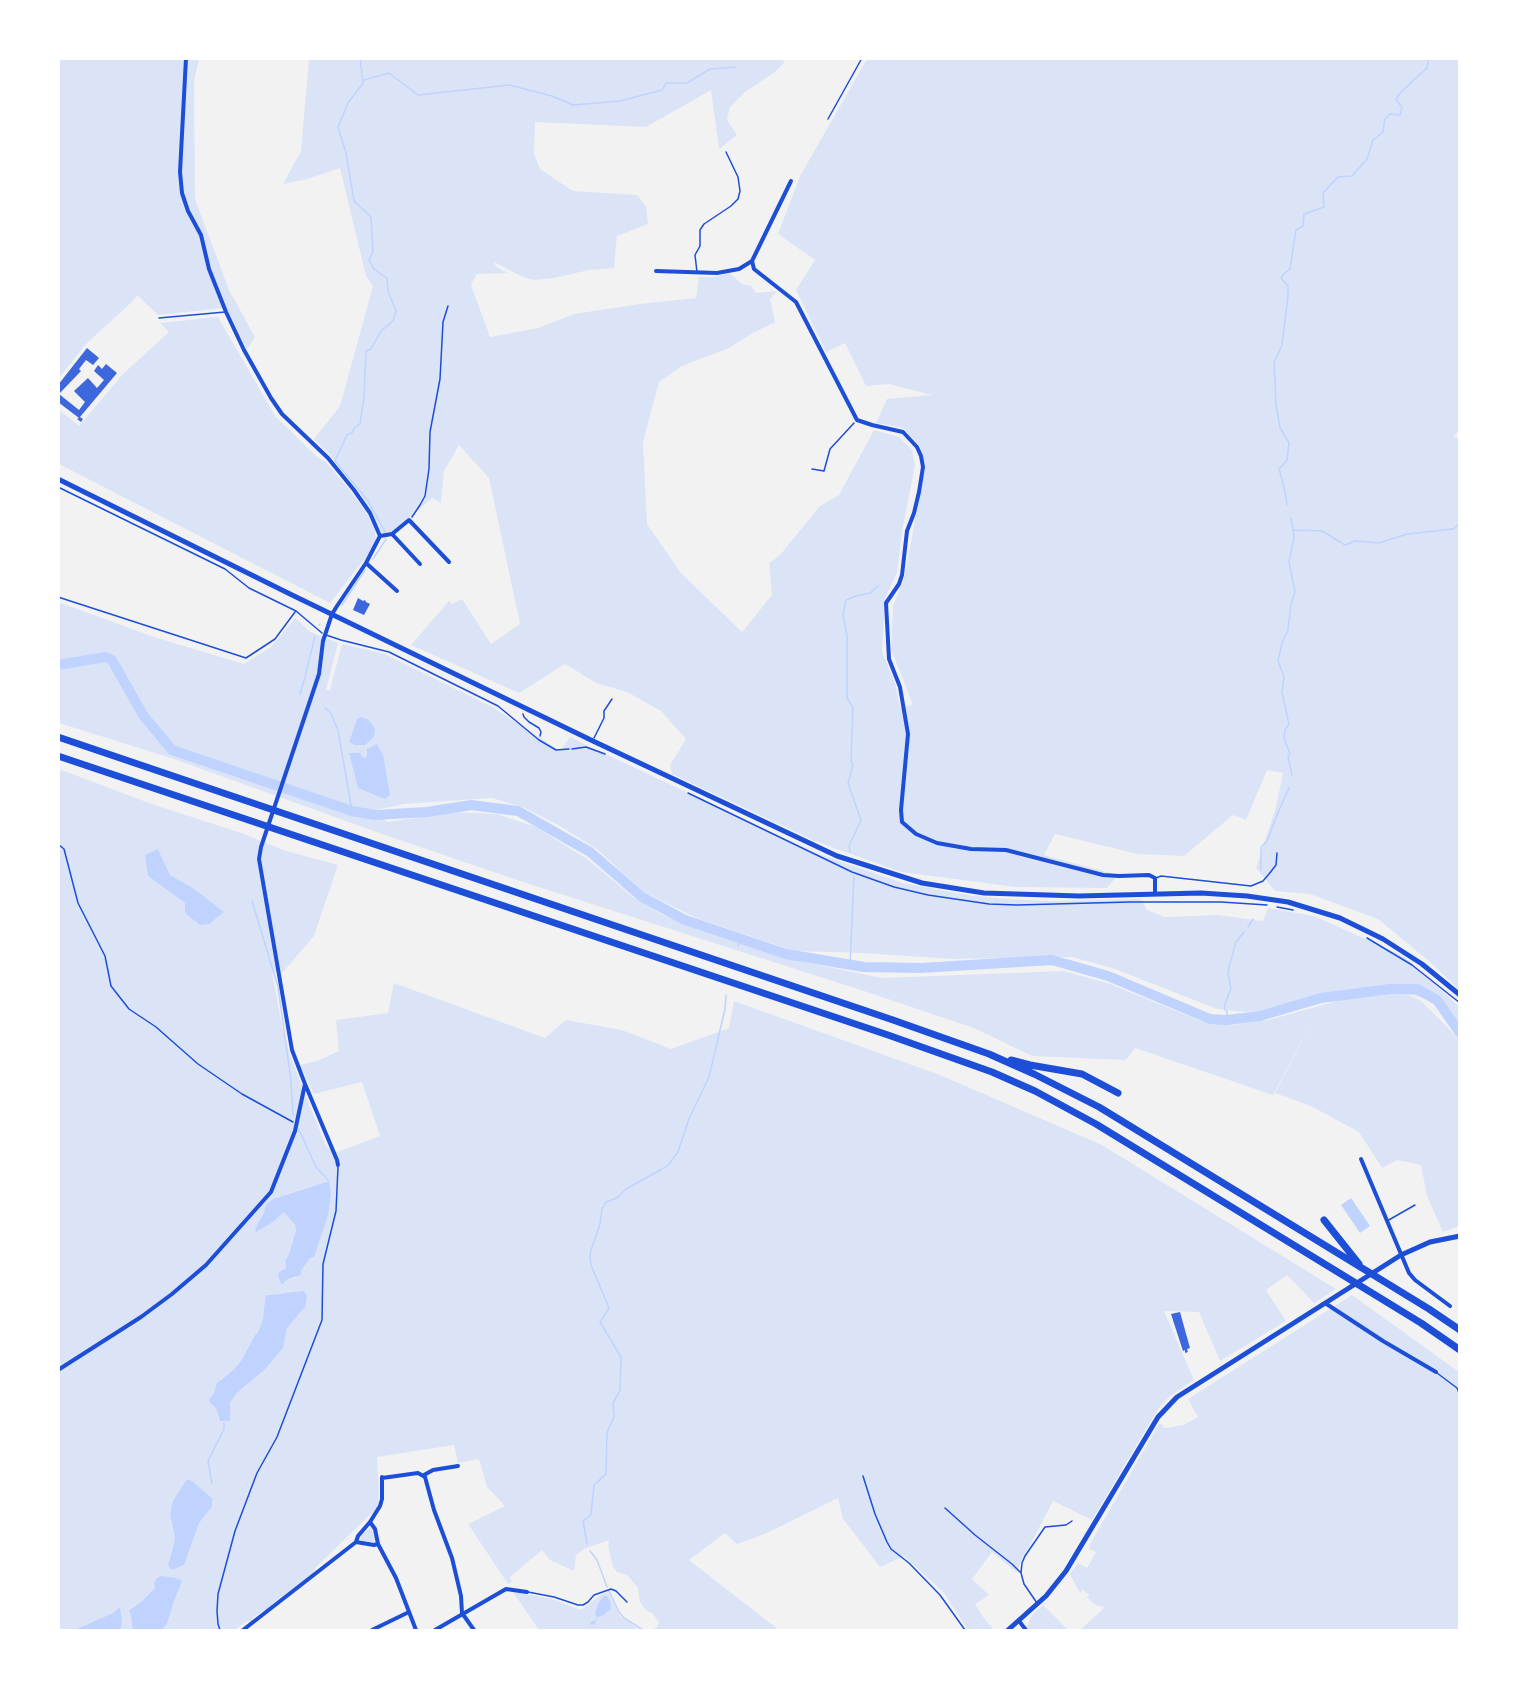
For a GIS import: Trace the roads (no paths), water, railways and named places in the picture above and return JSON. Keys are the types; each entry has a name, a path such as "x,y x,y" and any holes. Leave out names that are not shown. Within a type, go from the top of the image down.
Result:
{"highway":[{"path":"58,737 988,1054 1099,1107 1460,1330"},
{"path":"58,756 992,1072 1035,1091 1096,1124 1421,1323 1460,1350"},
{"path":"988,1054 1030,1065 1082,1074 1118,1093"},
{"path":"1324,1220 1362,1268"}],"main road":[{"path":"58,479 593,741 837,856 922,883 967,891 1011,895 1079,896 1200,893 1260,897 1299,905 1340,918 1394,946 1422,964 1460,995"},
{"path":"1008,1630 1053,1588 1077,1554 1149,1431 1165,1408 1190,1388 1401,1255 1430,1242 1460,1236"}],"street":[{"path":"186,58 180,172 182,194 201,235 209,269 226,312 271,398 282,414 328,458 354,490 380,536"},
{"path":"656,271 717,273 739,268 752,261 791,181"},
{"path":"752,261 754,268 796,302 856,420 903,432 917,447 921,456 923,467 914,513 907,531 902,575 899,584 886,603 889,659 900,687 908,734 901,810 902,822 916,834 937,843 971,849 1006,850 1103,875 1149,875 1155,878 1155,894"},
{"path":"380,536 392,534 409,520 449,562"},
{"path":"392,534 420,564"},
{"path":"338,1165 304,1084 290,1039 259,859 261,847 320,674 323,641 332,614 366,563 380,536"},
{"path":"366,563 398,591"},
{"path":"58,1370 141,1317 172,1294 206,1265 271,1192 295,1131 304,1084"},
{"path":"1361,1159 1409,1273 1450,1306"},
{"path":"1325,1303 1436,1372"},
{"path":"424,1475 433,1470 458,1466"},
{"path":"243,1630 356,1542 358,1536 377,1513 382,1499 382,1477 418,1473 424,1475 428,1483 437,1519 452,1558 461,1596 462,1613 474,1630"},
{"path":"370,1522 375,1529 378,1544 390,1565 416,1630"},
{"path":"356,1542 378,1544"},
{"path":"435,1630 506,1589 527,1592"},
{"path":"372,1630 409,1612"},
{"path":"1018,1621 1026,1630"}],"lane":[{"path":"828,119 862,58"},
{"path":"697,273 695,255 700,246 700,230 704,224 731,206 738,199 741,191 738,177 726,152"},
{"path":"159,318 226,312"},
{"path":"325,635 389,652 498,706 539,740 556,750 568,749"},
{"path":"593,741 604,718 604,711 612,699"},
{"path":"1155,878 1161,876 1251,886 1263,881 1269,874 1276,865 1277,853"},
{"path":"220,1630 218,1594 235,1531 257,1473 277,1437 321,1320 323,1264 336,1211 338,1165"},
{"path":"1387,1221 1416,1205"},
{"path":"1436,1372 1456,1388 1460,1395"},
{"path":"945,1508 1021,1573 1027,1589 1038,1604"},
{"path":"1021,1573 1025,1556 1046,1527 1066,1525 1072,1521"},
{"path":"527,1592 583,1605 594,1595 611,1589 627,1602"}],"water":[{"path":"361,717 369,720 375,729 374,737 365,745 355,745 349,742 357,719"},
{"path":"377,744 383,755 390,795 385,799 358,788 349,753 360,753 363,758 367,757 367,749"},
{"path":"158,849 170,875 193,888 224,912 209,924 200,925 185,913 185,903 148,876 145,855"},
{"path":"329,1181 331,1193 328,1215 314,1257 310,1258 301,1271 301,1275 281,1284 279,1272 285,1269 285,1261 296,1230 295,1225 284,1212 256,1232 255,1229 266,1205 273,1199"},
{"path":"1351,1198 1370,1226 1360,1233 1341,1205"},
{"path":"304,1291 307,1296 305,1307 287,1328 283,1348 265,1369 236,1394 230,1403 230,1421 220,1421 216,1408 209,1399 217,1383 241,1361 258,1332 263,1319 265,1298 267,1295"},
{"path":"187,1479 212,1498 212,1507 199,1523 184,1565 172,1570 168,1566 175,1538 170,1515 173,1501"},
{"path":"162,1576 180,1579 182,1582 167,1624 162,1630 133,1630 129,1610 155,1588 154,1583"},
{"path":"604,1596 607,1596 610,1601 611,1609 598,1617 595,1624 591,1625 590,1622 597,1618 595,1614 598,1604"},
{"path":"120,1607 121,1630 74,1630 113,1613"}],"waterway":[{"path":"360,58 363,83 348,103 338,127 346,153 354,201 371,217 373,251 369,260 374,269 387,278 388,291 396,311 393,321 381,331 371,349 366,351 364,398 360,424 347,435 335,461 368,501 385,532"},
{"path":"1287,505 1279,469 1287,460 1289,443 1280,428 1276,404 1274,362 1282,345 1288,296 1288,286 1281,278 1290,269 1296,230 1303,226 1304,214 1324,207 1323,193 1338,177 1352,176 1367,159 1373,140 1383,132 1385,119 1390,114 1400,115 1402,108 1396,99 1427,68 1429,58"},
{"path":"364,80 389,73 418,95 509,85 552,96 573,105 620,101 662,90 666,83 687,83 710,69 735,67"},
{"path":"1291,518 1294,537 1289,562 1295,592 1288,630 1278,661 1284,677 1282,692 1289,724 1284,738 1290,754 1288,757 1292,775"},
{"path":"1293,530 1322,531 1345,545 1355,541 1379,543 1407,534 1453,529 1460,523"},
{"path":"373,559 386,539"},
{"path":"342,605 365,570"},
{"path":"850,852 849,846 861,820 848,783 853,765 851,762 853,708 847,698 847,636 843,615 846,600 870,593 879,585"},
{"path":"300,694 315,636"},
{"path":"58,665 105,657 112,660 143,715 172,750 352,811 375,815 427,812 471,805 518,811 590,852 642,897 685,920 786,954 864,967 921,968 1052,960 1108,976 1210,1019 1227,1020 1260,1016 1321,998 1390,989 1417,989 1437,1000 1460,1033"},
{"path":"325,708 330,712 338,730 352,811"},
{"path":"1261,870 1261,847 1267,841 1289,788"},
{"path":"850,965 854,876"},
{"path":"252,901 278,987 291,1081 293,1115"},
{"path":"1248,927 1253,919"},
{"path":"1227,1020 1227,1011 1224,1009 1231,988 1229,967 1236,942 1244,932"},
{"path":"738,946 740,938"},
{"path":"587,1544 583,1521 591,1515 594,1485 606,1474 607,1432 614,1417 613,1403 620,1391 621,1357 600,1322 609,1308 591,1265 591,1250 606,1202 617,1198 626,1189 668,1165 678,1152 689,1119 709,1077 725,1009 726,995"},
{"path":"299,1130 316,1167 329,1181"},
{"path":"212,1484 208,1461 224,1429 224,1423"},
{"path":"590,1551 597,1560 607,1587"},
{"path":"609,1591 624,1618 643,1630"}]}
